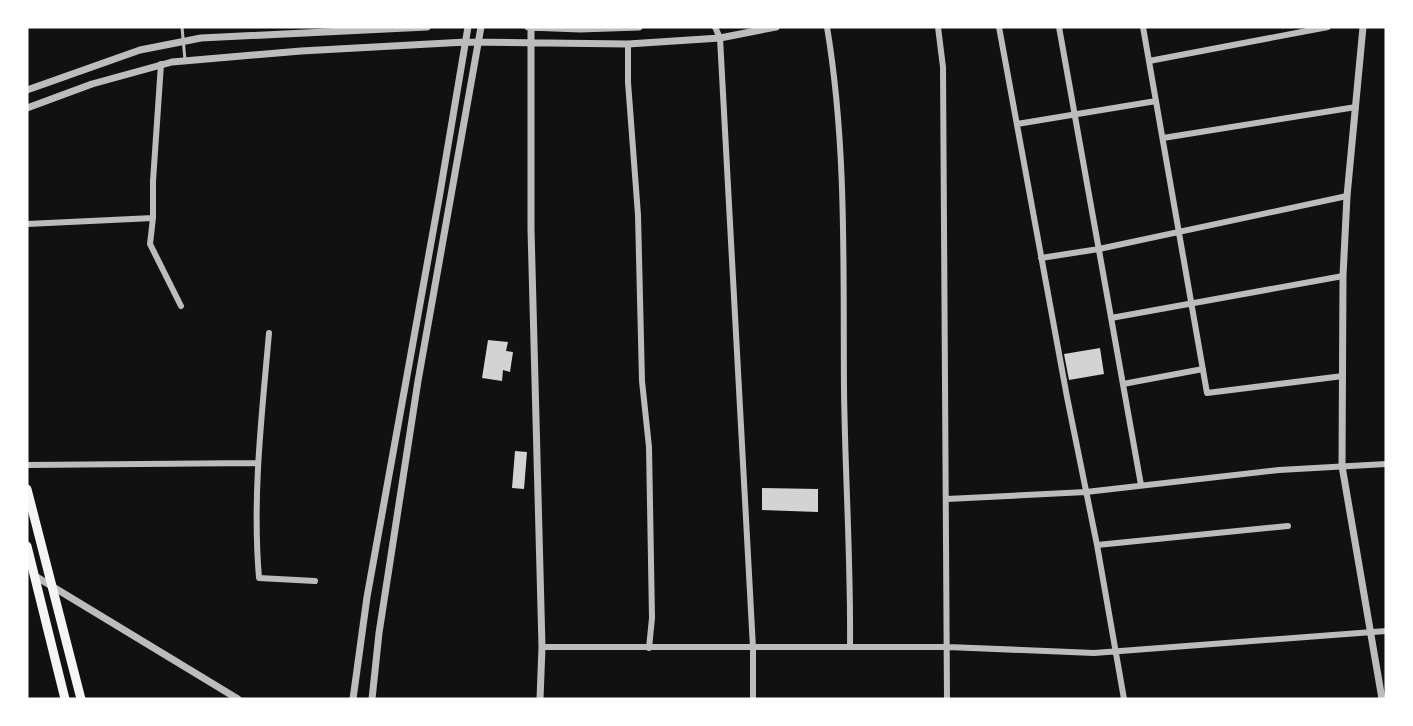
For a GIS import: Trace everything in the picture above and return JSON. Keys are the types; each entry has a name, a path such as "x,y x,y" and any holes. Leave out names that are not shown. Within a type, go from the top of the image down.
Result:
{"main road":[{"path":"27,489 81,699"},
{"path":"27,546 64,699"}],"street":[{"path":"27,90 140,50 201,38 314,30 427,27"},
{"path":"353,699 367,597 468,27"},
{"path":"372,699 381,622 416,395 482,27"},
{"path":"540,699 542,647 531,229 531,42 529,27 639,27"},
{"path":"715,27 720,38 753,648 753,699"},
{"path":"27,108 92,84 162,64 185,60 466,42 628,44 720,38 776,27"},
{"path":"827,27 834,71 843,251 845,468 851,585 850,647"},
{"path":"938,27 943,68 947,699"},
{"path":"999,27 1124,699"},
{"path":"1059,27 1142,485"},
{"path":"1143,27 1207,393 1343,376"},
{"path":"1149,61 1328,27"},
{"path":"1363,27 1347,196 1343,276 1342,466 1382,699"},
{"path":"628,44 628,82 638,215 642,381 650,471 652,618 649,648"},
{"path":"162,64 150,244 181,306"},
{"path":"1017,124 1156,101"},
{"path":"1162,138 1356,107"},
{"path":"1041,258 1099,249 1347,196"},
{"path":"27,224 153,218"},
{"path":"1111,318 1343,276"},
{"path":"269,333 258,463 256,541 259,578 315,581"},
{"path":"1123,384 1203,369"},
{"path":"404,392 416,395"},
{"path":"27,465 258,463"},
{"path":"947,500 1086,492 1279,470 1386,464"},
{"path":"1097,545 1288,526"},
{"path":"35,576 237,699"},
{"path":"542,647 948,647 1094,653 1386,630"}],"lane":[{"path":"182,27 185,60"}],"building":[{"path":"488,340 508,342 506,351 513,352 510,372 503,370 502,381 482,378"},
{"path":"1100,348 1104,374 1069,380 1064,354"},
{"path":"515,451 527,452 524,489 512,488"},
{"path":"762,488 818,489 818,512 762,510"}]}
